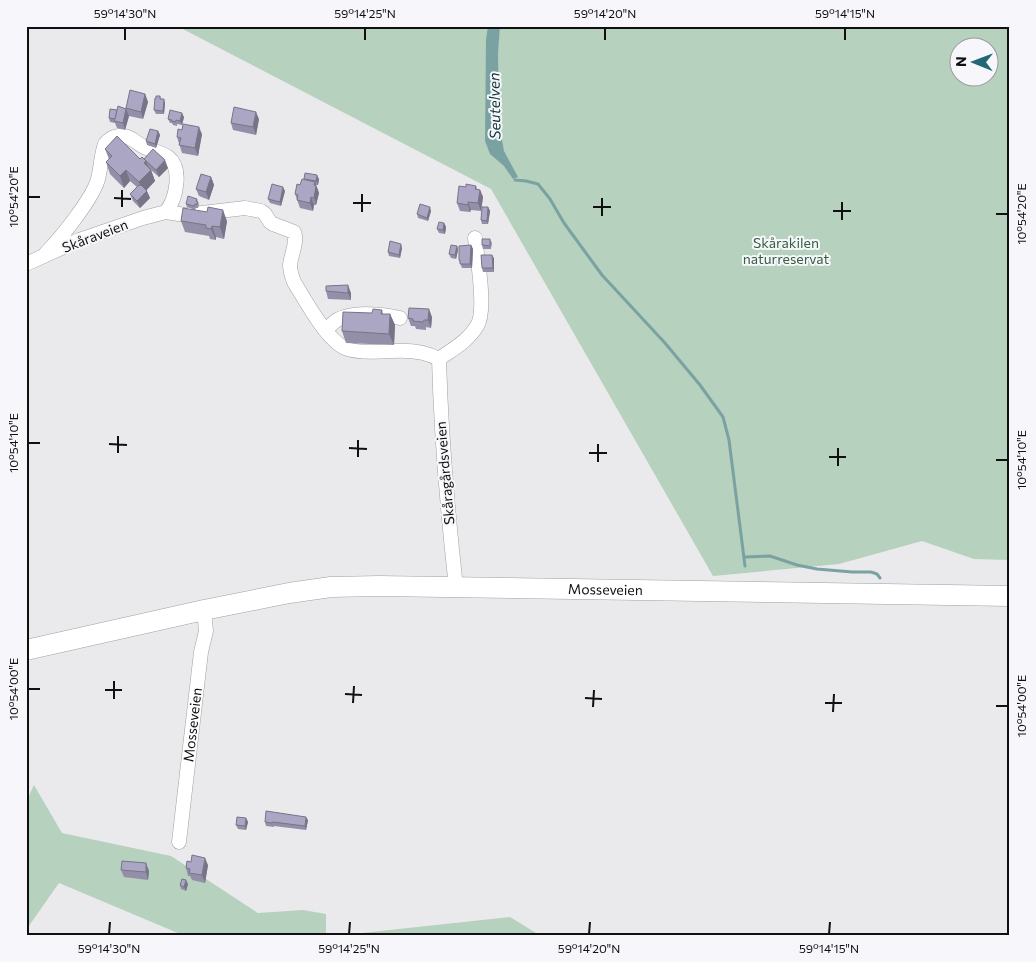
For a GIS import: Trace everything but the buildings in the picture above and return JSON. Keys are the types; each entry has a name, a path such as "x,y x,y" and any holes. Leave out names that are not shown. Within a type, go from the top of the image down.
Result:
{"highway":[{"name":"Mosseveien","path":"26,650 289,592 331,587 455,587 1010,596"}],"street":[{"path":"42,257 70,224 95,187 107,140 122,135 127,136 142,146 169,158 175,167 176,183 173,200 166,212 185,215 245,208 261,211 273,224 294,232 295,240 290,266 291,276 325,330 343,347 350,350 420,352 433,355 439,359 466,340 478,325 481,292 474,238"},
{"name":"Skåraveien","path":"26,264 79,240 166,212"},
{"path":"325,330 336,321 353,315 386,315 400,318"},
{"name":"Skåragårdsveien","path":"439,359 441,420 455,587"},
{"name":"Mosseveien","path":"179,842 200,662 206,631 204,610"}],"green space":[{"name":"Skårakilen naturreservat","path":"177,26 1010,26 1010,560 974,559 922,541 839,564 713,576 491,189"},
{"path":"34,785 62,833 171,856 258,913 303,910 326,914 326,936 185,936 59,883 26,930 26,802"},
{"path":"510,917 541,936 334,936"}],"water":[{"name":"Seutelven","path":"488,26 500,26 498,53 499,124 504,151 518,177 513,179 504,166 490,154 485,141 486,40"}],"waterway":[{"path":"515,180 538,184 602,275 665,343 700,385 723,417 729,440 745,566"},
{"path":"745,557 770,556 817,569 871,572 877,574 880,578"}]}
